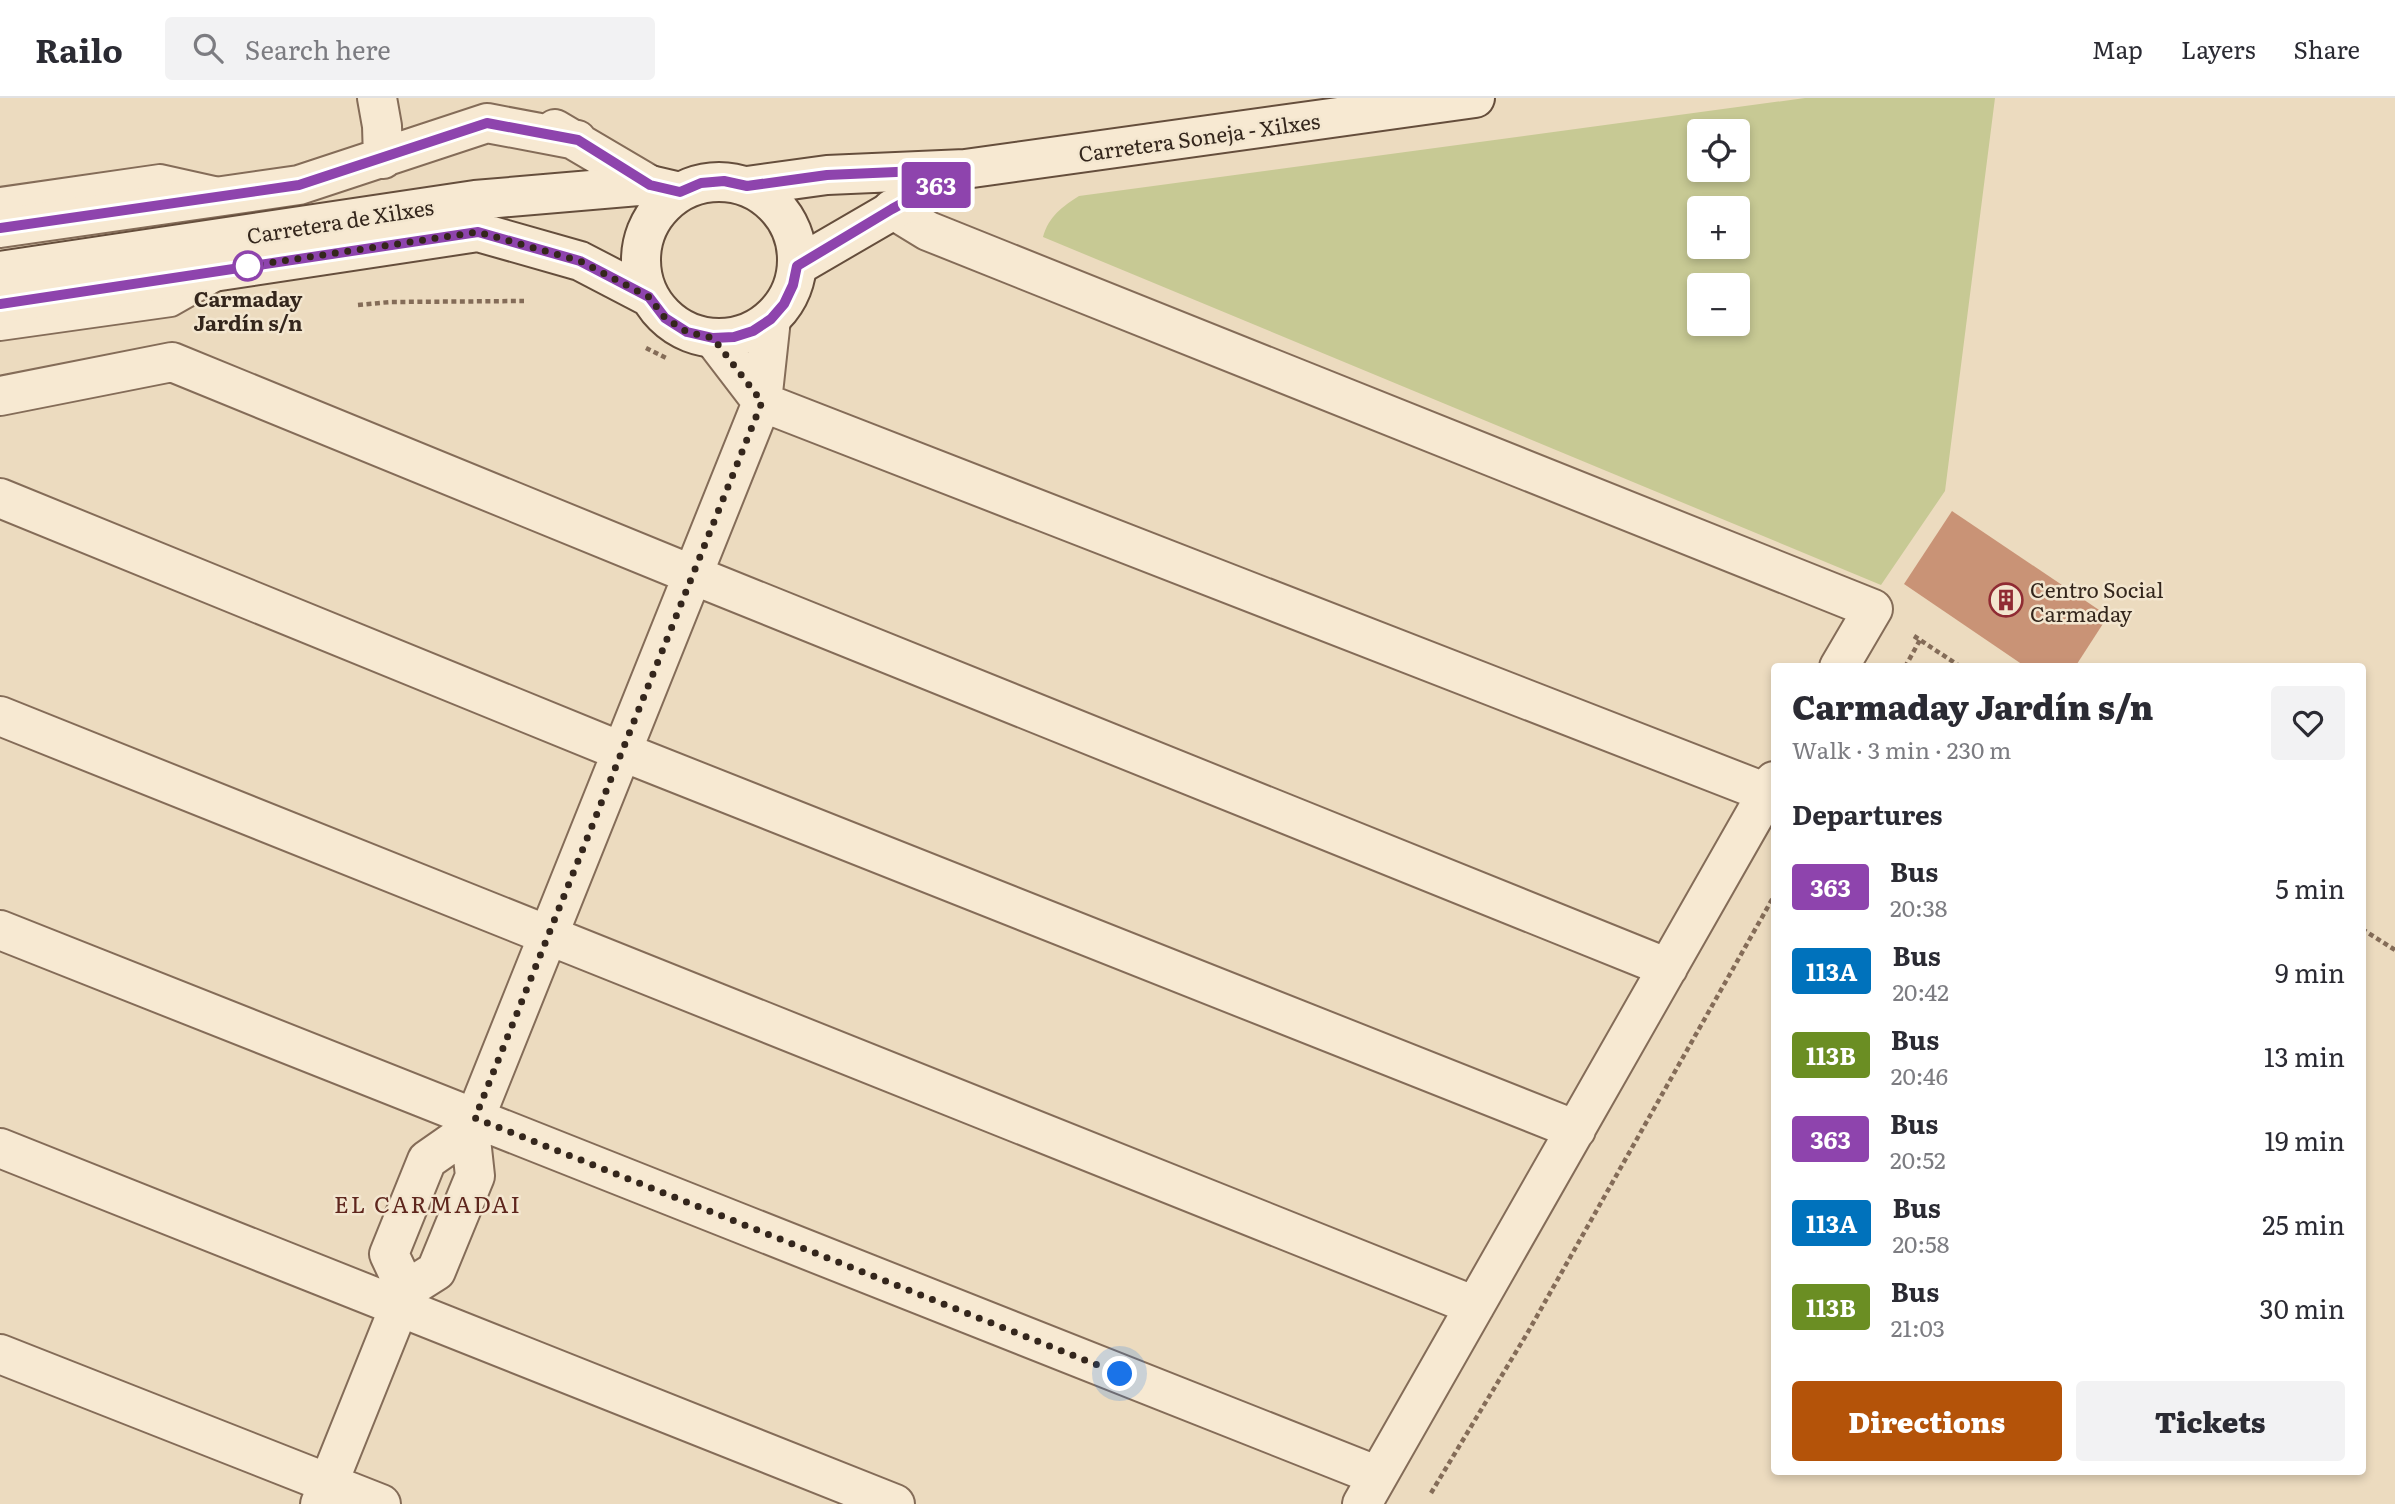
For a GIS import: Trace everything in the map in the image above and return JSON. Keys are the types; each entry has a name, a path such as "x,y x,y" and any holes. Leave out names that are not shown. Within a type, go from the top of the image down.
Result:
{"street":[{"path":"377,98 383,159"},
{"path":"496,98 665,188 724,181 747,186 768,198 785,217 794,240 797,266 793,285 784,304 771,319 753,331 734,337 713,338 687,332 665,318 649,297 641,274 641,250 648,227 661,207 665,188"},
{"name":"Carretera Soneja - Xilxes","path":"965,169 1475,98"},
{"name":"Carretera de Xilxes","path":"0,228 299,185 487,123 578,140"},
{"path":"747,186 827,175 965,169"},
{"path":"797,266 965,169"},
{"name":"Carretera de Xilxes","path":"0,271 475,200 665,188"},
{"path":"892,209 928,231 1873,609 1841,663"},
{"name":"Carretera de Xilxes","path":"0,304 478,232 580,261 649,297"},
{"path":"324,1494 402,1298 436,1271 475,1176 472,1124 762,402 771,319"},
{"path":"0,930 1370,1490 1771,787 762,402 713,338"},
{"path":"0,396 172,362 1668,968"},
{"path":"0,498 622,752 1576,1130"},
{"path":"0,716 1475,1306"},
{"path":"402,1298 389,1254 422,1171 427,1160 472,1124"},
{"path":"0,1148 402,1298 895,1504"},
{"path":"0,1354 324,1494 381,1504"}],"lane":[{"path":"0,200 160,177 235,194"},
{"path":"0,328 171,304 234,268"}],"path":[{"path":"349,306 403,301 524,300 537,304"},
{"path":"636,343 670,360"},
{"path":"1907,663 1920,640"},
{"path":"1424,1504 1528,1332 1771,901"},
{"path":"2366,932 2395,950"}],"green space":[{"path":"1805,98 1995,98 1945,491 1881,585 1043,237 1049,223 1079,196"}],"building":[{"name":"Centro Social Carmaday","path":"1952,511 2108,616 2078,663 2020,663 1904,584"}],"bus line":[{"name":"363","path":"0,228 299,185 487,123 578,140 650,185 680,192 701,183 724,181 747,186 827,175 965,169 797,266 793,285 784,304 771,319 753,331 734,337 713,338 687,332 665,318 649,297 580,261 478,232 0,304"}],"place":[{"name":"Carmaday Jardín s/n","path":"248,266"},
{"name":"Centro Social Carmaday","path":"2006,600"}],"district":[{"name":"EL CARMADAI","path":"428,1203"}],"route":[{"path":"248,266 478,232 580,261 649,297 665,318 687,332 713,338 762,402 475,1118 1120,1374"}]}
